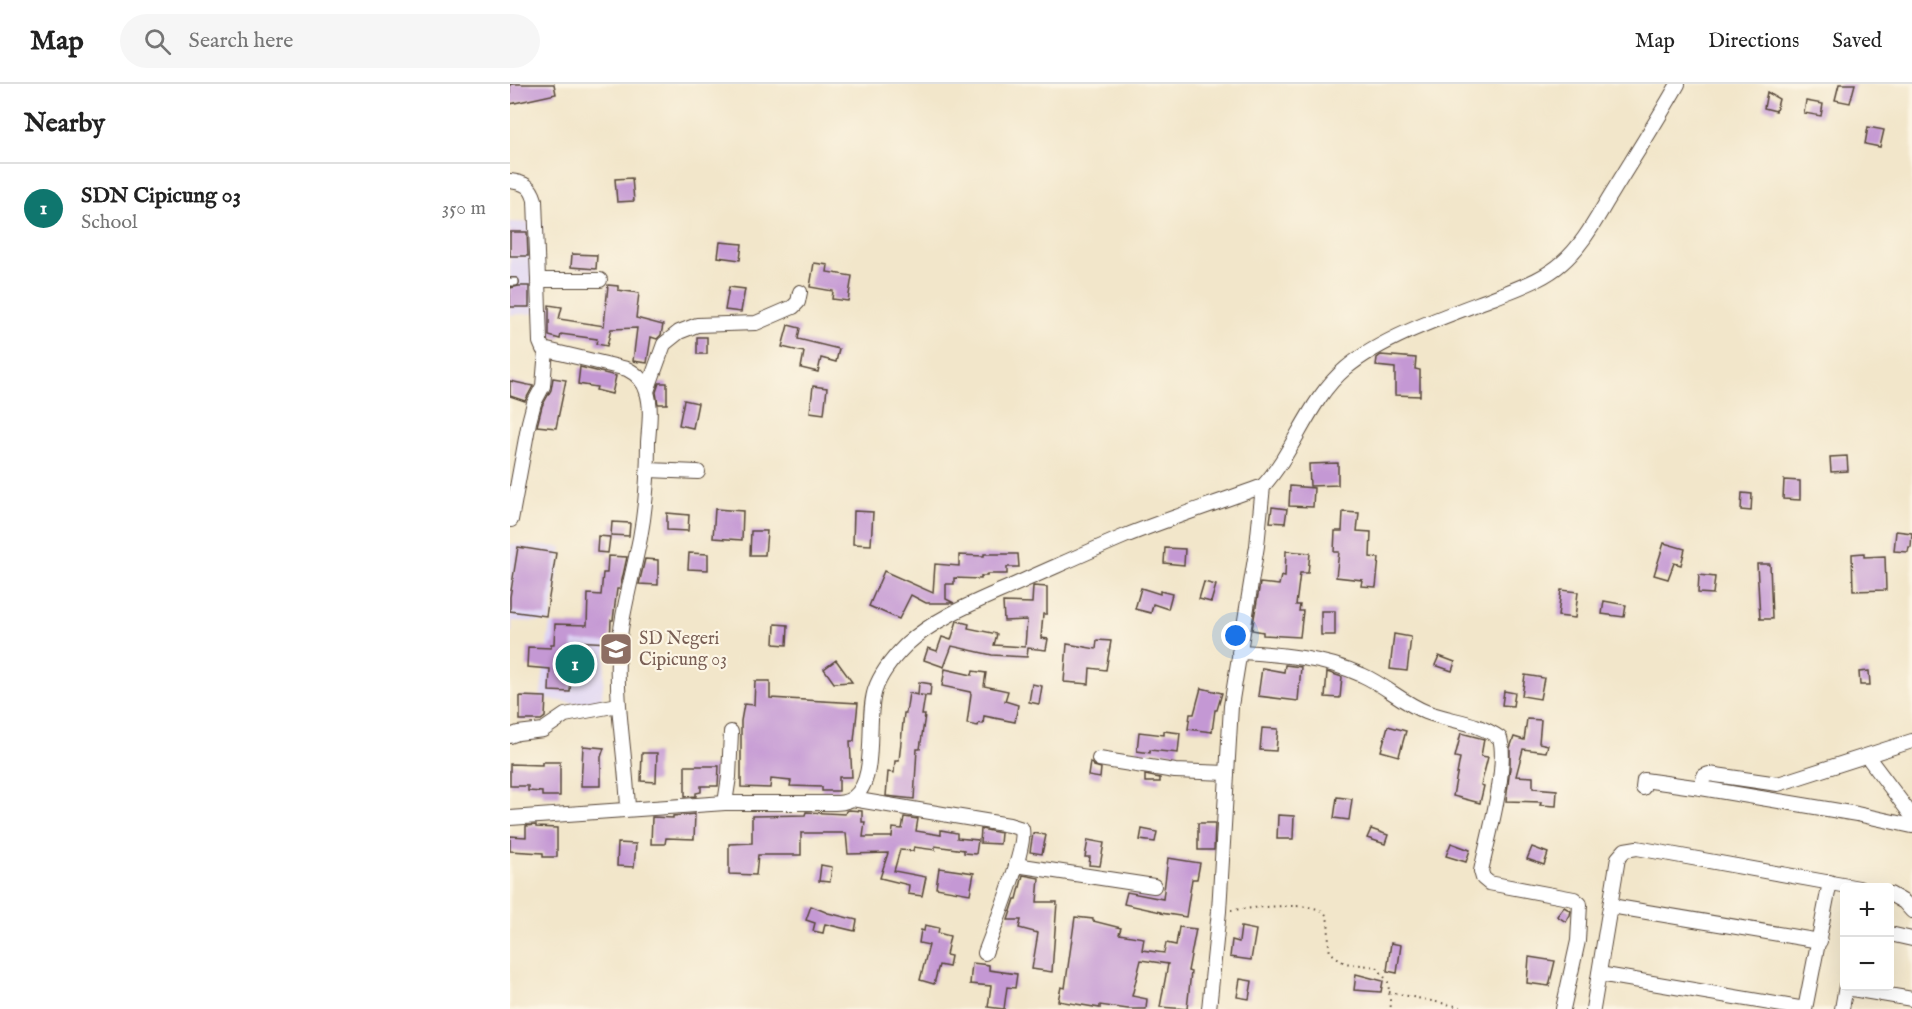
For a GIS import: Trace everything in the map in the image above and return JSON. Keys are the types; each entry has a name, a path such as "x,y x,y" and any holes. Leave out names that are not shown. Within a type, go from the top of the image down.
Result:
{"street":[{"path":"510,818 725,803 831,804 844,803 852,799 866,778 870,712 875,690 883,673 896,656 919,635 938,620 1127,536 1263,486 1274,474 1316,402 1346,369 1369,352 1391,341 1456,312 1526,285 1563,263 1598,219 1678,84"},
{"path":"510,181 524,183 532,189 535,200 542,348 627,369 638,374 647,390 649,404 648,470 639,540 619,629 618,705 628,809"},
{"path":"538,280 600,280"},
{"path":"647,390 664,344 679,332 697,325 756,323 793,307 798,302 800,292"},
{"path":"511,520 529,422 534,403 543,386 546,350"},
{"path":"648,470 698,472"},
{"path":"1209,1009 1219,911 1232,706 1257,546 1263,486"},
{"path":"1239,652 1276,654 1334,665 1362,674 1411,705 1429,713 1472,723 1500,738 1503,747 1497,797 1481,871 1483,878 1489,883 1574,899 1580,904 1578,941 1563,1009"},
{"path":"510,736 543,730 565,715 618,705"},
{"path":"725,803 729,777 730,732"},
{"path":"1701,788 1704,776 1709,774 1778,784 1912,741"},
{"path":"1867,756 1912,816"},
{"path":"1099,759 1175,771 1227,773"},
{"path":"1643,789 1644,780 1776,800 1912,826"},
{"path":"1776,800 1778,784"},
{"path":"852,799 1018,827 1022,830 1023,837 1016,865 985,953"},
{"path":"1593,1009 1618,858 1625,850 1636,848 1840,884"},
{"path":"1016,865 1155,886"},
{"path":"1599,974 1805,1009 1830,882"},
{"path":"1894,896 1904,902 1912,911"},
{"path":"1611,906 1820,942"},
{"path":"1894,935 1912,939"},
{"path":"1842,1009 1845,991"},
{"path":"1868,991 1912,999"}],"path":[{"path":"1219,911 1292,906 1314,907 1323,911 1328,925 1330,952 1344,963 1377,967 1388,982 1391,1009"},
{"path":"1389,992 1470,1009"}],"shaded area":[{"path":"510,222 543,223 539,313 510,315"},
{"path":"510,544 562,547 550,622 512,621 512,632 510,632"},
{"path":"550,624 609,630 601,707 540,698"}],"building":[{"path":"510,84 554,84 556,94 510,104"},
{"path":"1839,84 1855,84 1850,103 1835,100"},
{"path":"1767,92 1779,99 1776,111 1764,108"},
{"path":"1806,101 1823,104 1821,116 1804,113"},
{"path":"1868,127 1884,130 1880,147 1865,144"},
{"path":"632,178 634,201 617,202 615,179"},
{"path":"510,232 527,232 528,256 510,256"},
{"path":"720,242 742,244 740,260 718,257"},
{"path":"572,254 597,255 596,269 571,267"},
{"path":"814,263 828,265 827,272 852,276 848,301 832,299 833,291 810,287"},
{"path":"608,285 618,286 618,290 639,293 636,318 663,325 661,335 657,339 651,337 647,363 633,361 637,328 611,329 607,346 596,344 597,339 561,334 560,339 549,336 549,305 562,307 559,319 604,326"},
{"path":"529,286 529,307 510,307 510,288"},
{"path":"729,287 745,289 741,312 725,310"},
{"path":"788,325 800,328 798,339 839,349 836,362 821,358 818,372 801,368 804,352 782,347"},
{"path":"697,337 707,337 707,354 697,354"},
{"path":"1381,355 1416,358 1415,369 1420,370 1420,396 1395,395 1395,368 1376,366 1377,358"},
{"path":"580,367 616,376 612,394 596,390 597,387 578,384"},
{"path":"553,378 566,380 556,428 537,426 542,406 551,390"},
{"path":"510,381 533,386 525,401 510,396"},
{"path":"659,383 667,383 667,404 658,404 656,392"},
{"path":"813,386 827,388 824,414 810,412"},
{"path":"684,400 698,403 693,428 679,425"},
{"path":"1847,456 1848,471 1831,472 1830,457"},
{"path":"1338,463 1338,485 1310,486 1309,464"},
{"path":"1784,480 1800,481 1800,500 1783,499"},
{"path":"1290,486 1314,488 1313,507 1289,506"},
{"path":"1742,493 1752,494 1751,511 1741,510"},
{"path":"1272,507 1287,509 1285,523 1270,522"},
{"path":"715,509 743,511 742,540 713,538"},
{"path":"854,511 873,512 871,545 853,544"},
{"path":"1343,512 1359,513 1357,531 1371,532 1370,557 1379,558 1376,587 1361,586 1362,580 1336,577 1339,552 1334,552 1335,531 1342,531"},
{"path":"667,513 689,515 688,531 667,530"},
{"path":"612,522 630,523 629,536 611,535"},
{"path":"751,531 767,531 765,555 750,555"},
{"path":"1896,531 1912,533 1911,547 1908,552 1894,551"},
{"path":"598,536 610,537 608,553 597,552"},
{"path":"1664,543 1685,549 1681,565 1674,563 1668,579 1654,575"},
{"path":"518,547 556,553 546,616 510,611"},
{"path":"1165,548 1185,549 1184,565 1164,563"},
{"path":"1286,551 1310,553 1308,573 1300,573 1296,605 1300,605 1299,611 1303,611 1300,637 1263,635 1263,632 1252,630 1260,583 1279,585 1281,576 1285,577"},
{"path":"689,553 708,554 708,570 688,569"},
{"path":"1864,553 1864,557 1885,556 1886,590 1853,591 1852,554"},
{"path":"984,554 1018,554 1019,567 1007,567 1007,574 987,574 987,576 981,576 981,579 954,578 954,584 946,584 946,599 954,603 926,603 911,595 899,619 869,606 884,571 933,593 935,564 959,566 959,555 984,556"},
{"path":"608,556 627,557 620,589 617,589 613,620 611,620 610,643 573,641 570,692 549,691 550,669 527,667 528,647 551,648 551,644 554,644 555,624 587,625 588,594 601,595 603,573 607,573"},
{"path":"645,559 658,560 658,585 639,584"},
{"path":"1757,564 1770,564 1772,619 1760,619"},
{"path":"1699,575 1715,577 1713,594 1698,593"},
{"path":"1204,582 1216,585 1211,602 1199,599"},
{"path":"1033,586 1047,587 1047,614 1043,614 1041,638 1048,639 1046,650 1028,648 1027,657 992,655 952,646 944,667 924,660 928,648 937,651 942,637 951,640 957,621 969,624 968,628 997,634 994,645 1025,647 1027,620 1004,621 1003,602 1032,603"},
{"path":"1141,588 1160,594 1160,591 1172,594 1168,609 1153,604 1151,613 1135,609"},
{"path":"1561,590 1578,592 1575,618 1558,616"},
{"path":"1604,601 1626,605 1624,617 1602,614"},
{"path":"1321,611 1335,611 1335,635 1321,635"},
{"path":"775,624 788,625 787,645 774,644"},
{"path":"1394,634 1411,637 1407,671 1390,669"},
{"path":"1097,640 1111,641 1106,670 1090,668 1089,684 1064,682 1067,644 1096,649"},
{"path":"1439,656 1455,662 1452,671 1435,665"},
{"path":"836,660 852,682 834,683 824,669"},
{"path":"1285,665 1301,667 1298,701 1258,696 1262,668 1284,672"},
{"path":"945,669 972,675 973,671 986,673 984,686 1008,691 1005,701 1018,705 1015,722 984,716 983,724 979,723 978,726 967,724 971,694 942,686"},
{"path":"1869,671 1870,685 1860,685 1859,672"},
{"path":"1327,672 1342,677 1340,698 1325,697"},
{"path":"1525,675 1544,678 1540,699 1522,696"},
{"path":"755,681 770,681 770,698 858,703 854,741 850,741 852,777 839,777 839,791 822,791 822,787 790,786 791,781 771,779 770,788 741,787 741,721 744,704 754,705"},
{"path":"919,682 931,684 930,696 920,695 925,696 922,715 925,715 920,749 917,749 914,799 886,796 888,772 894,773 895,761 899,761 904,713 906,713 909,693 918,695"},
{"path":"1032,684 1042,686 1039,704 1029,702"},
{"path":"1201,688 1222,693 1217,710 1215,710 1212,732 1188,729 1190,714 1194,714"},
{"path":"1504,691 1515,693 1513,706 1502,705"},
{"path":"520,696 546,697 545,717 541,720 520,720"},
{"path":"1527,719 1541,720 1539,743 1548,745 1546,752 1523,749 1516,776 1533,777 1533,788 1557,790 1556,806 1540,805 1541,802 1506,801 1510,748 1514,737 1524,740"},
{"path":"1388,726 1406,731 1399,756 1381,751"},
{"path":"1262,728 1278,729 1276,751 1260,750"},
{"path":"1164,731 1180,733 1178,753 1137,751 1139,732 1164,735"},
{"path":"1461,733 1484,739 1481,756 1488,757 1481,785 1484,786 1480,803 1453,796 1460,758 1455,757"},
{"path":"583,746 604,748 601,757 601,786 581,786"},
{"path":"642,753 657,753 656,782 641,781"},
{"path":"542,762 560,762 560,796 542,796 542,792 528,791 528,786 510,786 510,764 542,765"},
{"path":"1090,762 1101,768 1100,778 1088,776"},
{"path":"685,766 719,766 718,786 701,786 701,792 696,793 696,796 685,797"},
{"path":"1145,775 1160,778 1160,782 1145,782"},
{"path":"1337,797 1352,799 1349,820 1334,818"},
{"path":"849,810 862,811 862,822 865,822 863,837 892,837 893,828 902,829 904,817 918,819 916,831 941,835 941,830 957,833 957,838 978,840 976,854 935,846 935,850 914,847 913,851 900,850 894,871 926,877 922,896 908,894 909,885 880,878 888,853 848,854 846,833 801,833 801,855 758,855 756,875 729,874 729,844 752,843 752,816 805,815 806,812 845,814"},
{"path":"695,814 694,839 666,838 665,844 651,844 652,817 673,818 673,816"},
{"path":"1278,815 1294,816 1293,839 1277,839"},
{"path":"1198,823 1215,823 1214,850 1198,850"},
{"path":"536,825 536,827 557,828 557,857 543,857 543,853 510,851 510,836 526,837 526,826"},
{"path":"981,829 1001,833 1000,844 980,843"},
{"path":"1142,829 1157,832 1155,842 1140,840"},
{"path":"1371,829 1388,835 1385,844 1367,838"},
{"path":"1033,833 1046,835 1042,854 1030,852"},
{"path":"1088,840 1104,843 1100,866 1089,865 1090,857 1085,857"},
{"path":"618,843 636,844 634,867 617,866"},
{"path":"1451,843 1470,850 1466,862 1446,856"},
{"path":"1532,847 1548,853 1544,865 1527,859"},
{"path":"1168,858 1200,863 1197,879 1192,879 1186,917 1124,904 1127,892 1163,899"},
{"path":"821,865 832,867 830,882 819,881"},
{"path":"939,868 974,873 970,894 936,888"},
{"path":"1023,875 1039,878 1037,902 1057,902 1052,972 1032,969 1038,933 1019,928 1021,920 1008,920 1015,899 1017,899"},
{"path":"811,906 857,920 855,931 825,924 823,933 813,931 815,923 806,920"},
{"path":"1564,907 1571,911 1566,922 1557,916"},
{"path":"1075,917 1093,919 1093,921 1121,928 1119,934 1144,938 1142,950 1164,953 1166,943 1176,945 1179,927 1196,929 1188,971 1191,972 1187,1009 1160,1007 1168,964 1141,960 1132,996 1147,999 1146,1009 1100,1005 1100,1008 1058,1001 1061,987 1065,988"},
{"path":"925,925 939,928 938,933 950,936 946,955 951,956 949,967 939,965 934,984 920,980 929,945 919,943 921,930 924,931"},
{"path":"1241,927 1256,930 1251,960 1230,957 1232,940 1239,942"},
{"path":"1391,943 1401,945 1397,973 1387,971"},
{"path":"1529,957 1555,961 1549,986 1527,983"},
{"path":"972,963 989,965 989,970 1017,974 1015,988 1007,987 1004,1009 988,1007 991,986 970,984"},
{"path":"1356,974 1383,981 1381,992 1354,990"},
{"path":"1240,979 1252,981 1249,999 1237,997"}],"place":[{"name":"SD Negeri Cipicung 03","path":"616,649"},
{"name":"SDN Cipicung 03","path":"575,664"}]}
